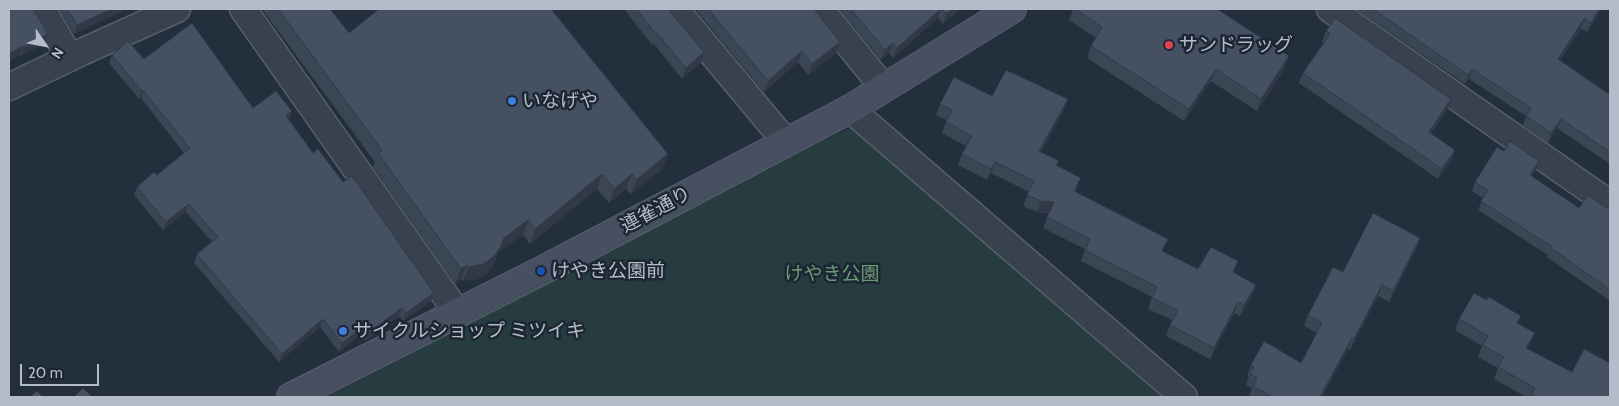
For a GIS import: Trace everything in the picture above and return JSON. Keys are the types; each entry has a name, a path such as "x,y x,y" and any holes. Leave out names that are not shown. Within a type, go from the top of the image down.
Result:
{"main road":[{"name":"連雀通り","path":"291,397 541,271 850,109 1010,9"}],"street":[{"path":"42,9 70,58"},
{"path":"9,87 177,9"},
{"path":"244,9 458,312"},
{"path":"675,9 786,142"},
{"path":"820,9 884,88"},
{"path":"1330,9 1610,204"},
{"path":"850,109 1184,397"}],"green space":[{"name":"けやき公園","path":"852,127 1161,397 324,397 788,157"}],"building":[{"path":"13,9 33,9 48,34 9,54 9,11"},
{"path":"67,9 112,9 77,25"},
{"name":"いなげや","path":"278,9 330,9 349,33 379,9 551,9 668,154 636,180 632,174 614,189 602,174 535,229 528,220 504,238 499,250 491,259 483,264 468,267 467,265 461,269 378,153 382,150"},
{"path":"636,9 668,9 704,52 686,68"},
{"path":"708,9 814,9 840,42 812,64 802,51 768,81"},
{"path":"851,9 941,9 897,48 893,43 885,50"},
{"path":"942,9 952,9 946,14"},
{"path":"1075,9 1217,9 1289,56 1261,99 1216,69 1189,109 1091,46 1102,27"},
{"path":"1373,9 1599,9 1591,23 1584,19 1558,59 1610,95 1610,152 1561,119 1551,133 1526,116 1531,108 1472,69 1468,75"},
{"path":"1335,18 1451,99 1429,132 1455,150 1442,169 1303,73 1330,34 1326,31"},
{"path":"192,23 253,108 276,91 292,111 286,116 313,153 318,149 343,182 352,176 434,293 406,313 402,308 368,333 363,327 342,343 323,319 282,354 197,254 218,237 189,204 166,222 137,187 154,172 157,175 190,148 112,55 128,41 144,59"},
{"path":"1006,70 1068,99 1039,151 1059,161 1056,165 1081,178 1074,191 1168,239 1162,251 1198,269 1211,247 1238,261 1233,272 1256,285 1244,305 1238,302 1214,348 1170,325 1178,310 1152,298 1157,287 1085,250 1090,239 1047,217 1054,202 1041,201 1027,195 1034,181 995,162 991,169 962,154 972,136 946,122 952,110 940,104 954,77 992,96"},
{"path":"1510,141 1539,161 1530,175 1579,208 1588,195 1610,209 1610,290 1551,246 1481,201 1488,190 1475,182 1497,147 1504,151"},
{"path":"1373,213 1420,238 1393,291 1382,285 1354,339 1352,338 1320,397 1272,397 1253,386 1257,378 1250,374 1254,367 1251,365 1264,341 1301,363 1322,323 1308,315 1333,267 1343,272"},
{"path":"1474,293 1486,300 1489,297 1521,316 1517,323 1535,333 1526,348 1572,372 1584,349 1610,363 1610,397 1536,397 1531,395 1535,388 1498,367 1504,357 1482,345 1488,336 1459,319"},
{"path":"83,388 92,397 74,397"},
{"path":"37,391 43,397 30,397"}],"place":[{"name":"サンドラッグ","path":"1169,45"},
{"name":"いなげや","path":"512,101"},
{"name":"けやき公園前","path":"541,271"},
{"name":"サイクルショップ ミツイキ","path":"343,331"}]}
